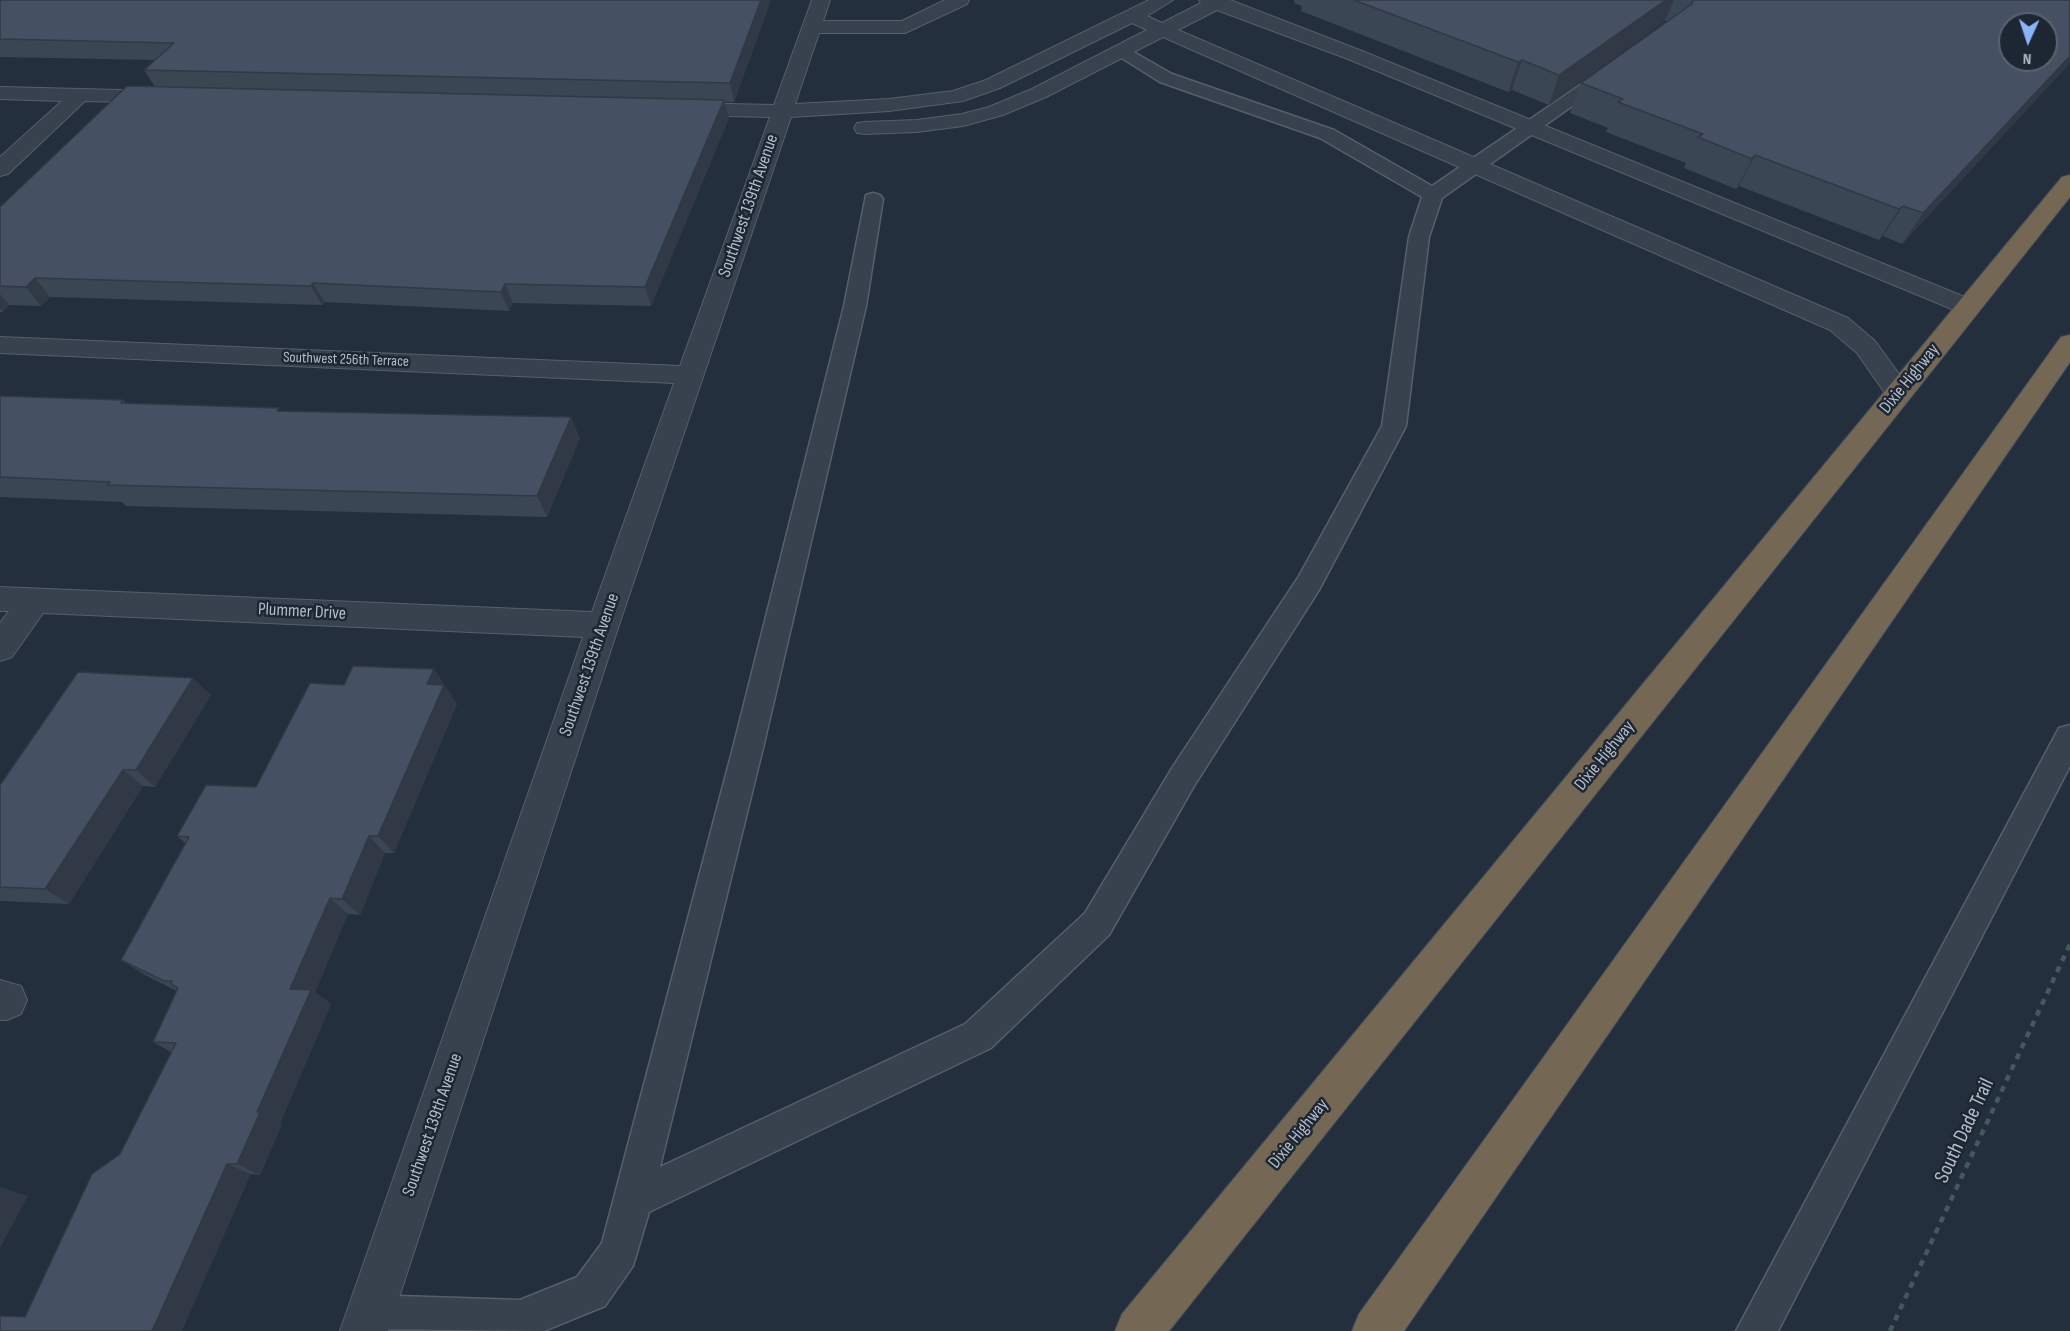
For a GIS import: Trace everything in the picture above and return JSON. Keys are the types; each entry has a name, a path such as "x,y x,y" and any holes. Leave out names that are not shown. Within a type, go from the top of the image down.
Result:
{"highway":[{"name":"Dixie Highway","path":"1139,1331 2070,182"},
{"path":"1376,1331 2070,343"}],"street":[{"path":"816,13 905,27 960,0"},
{"path":"778,118 956,97 993,84 1164,0"},
{"path":"662,108 869,128 963,120 996,111 1039,93 1215,1 1355,55 1968,307"},
{"name":"Southwest 139th Avenue","path":"366,1323 603,625 692,375 778,118 816,13"},
{"path":"1132,16 1839,324 1866,347 1899,393"},
{"path":"0,93 175,97"},
{"path":"0,169 80,95"},
{"name":"Southwest 256th Terrace","path":"0,345 692,375"},
{"name":"Plummer Drive","path":"0,599 603,625"},
{"path":"0,648 35,600"}],"lane":[{"path":"1122,51 1166,78 1327,134 1433,195"},
{"path":"634,1199 978,1036 1097,924 1183,777 1309,583 1394,426 1419,237 1433,195 1477,167 1623,64"},
{"path":"366,1323 520,1320 591,1292 620,1252 745,760 855,306 873,199"},
{"path":"1756,1331 2070,737"}],"path":[{"name":"South Dade Trail","path":"1890,1331 2070,944"}],"building":[{"path":"0,0 761,0 730,83 144,70 174,43 0,39"},
{"path":"1354,0 1666,0 1559,75 1522,60 1518,62"},
{"path":"1693,0 2070,0 2070,56 2058,69 2058,12 1998,12 1998,72 2055,72 1923,213 1903,206 1899,209 1755,155 1752,159 1698,137 1703,134 1618,102 1623,99 1581,83 1692,4"},
{"path":"127,86 724,100 645,287 505,284 501,292 313,283 311,286 35,278 26,287 0,286 0,207"},
{"path":"0,396 279,408 277,411 571,417 537,496 107,485 110,482 0,477"},
{"path":"353,666 434,669 427,684 444,685 378,836 369,836 342,899 330,898 290,989 311,990 257,1112 260,1112 237,1164 227,1164 152,1331 0,1331 0,1316 25,1317 92,1174 120,1154 176,1043 153,1042 178,988 171,984 172,981 164,981 121,960 189,837 177,836 206,785 256,787 310,683 344,685"},
{"path":"78,672 193,678 136,770 123,770 45,889 0,887 0,785"}]}
